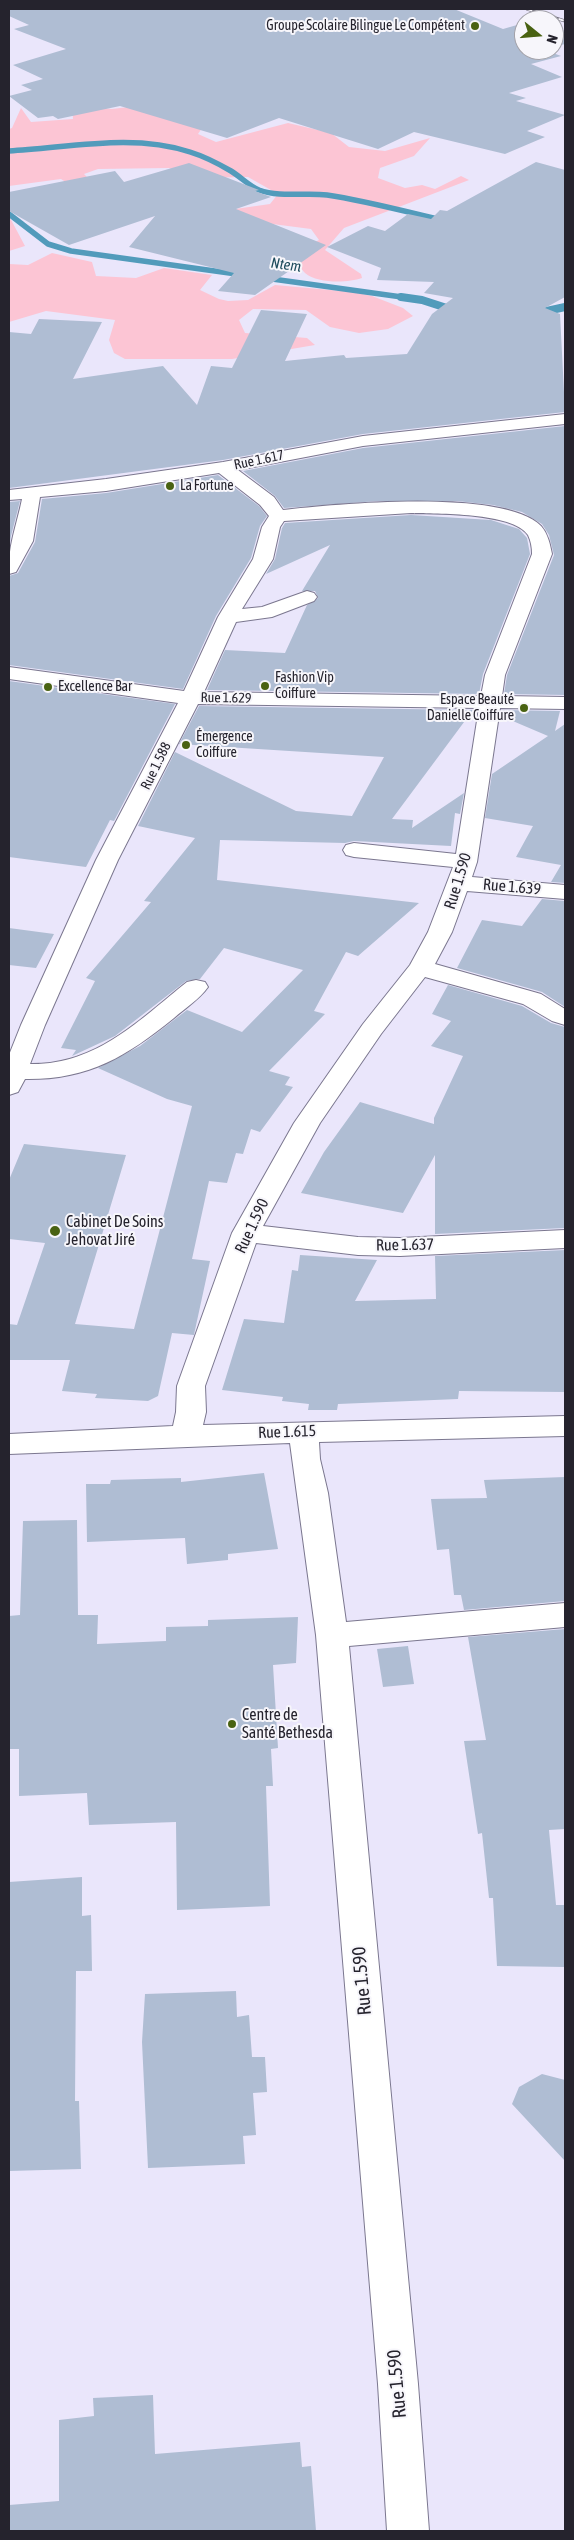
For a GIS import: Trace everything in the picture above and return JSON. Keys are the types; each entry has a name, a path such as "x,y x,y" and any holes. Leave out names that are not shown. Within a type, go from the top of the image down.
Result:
{"street":[{"name":"Rue 1.617","path":"9,495 223,467 363,442 565,419"},
{"path":"223,467 267,501 278,516"},
{"path":"9,568 23,541 32,493"},
{"name":"Rue 1.590","path":"186,1436 191,1412 191,1386 246,1233 307,1123 372,1029 421,967 440,932 462,873 495,675 542,554 540,540 532,528 518,519 497,513 418,506 315,511 278,516"},
{"name":"Rue 1.588","path":"12,1079 33,1025 107,860 143,794 214,651 228,617 263,559 271,527 278,516"},
{"path":"228,617 265,613 307,597"},
{"name":"Rue 1.629","path":"9,673 189,698 565,703"},
{"name":"Rue 1.639","path":"354,850 565,892"},
{"path":"421,967 442,977 490,986 534,1000 565,1018"},
{"path":"12,1079 89,1063 107,1055 196,988"},
{"path":"9,1022 33,1025"},
{"name":"Rue 1.637","path":"246,1233 358,1246 400,1247 565,1239"},
{"name":"Rue 1.615","path":"9,1444 304,1432 565,1426"},
{"name":"Rue 1.590","path":"304,1432 305,1459 314,1493 332,1636 398,2384 408,2531"},
{"path":"332,1636 565,1615"}],"shaded area":[{"path":"162,103 204,125 198,134 216,142 288,123 331,133 349,147 385,151 430,138 414,156 380,168 378,178 405,188 422,185 435,189 461,176 469,180 344,228 325,250 361,274 362,278 341,282 325,281 311,277 303,271 291,254 319,240 311,229 234,219 235,209 270,204 278,194 248,177 193,178 169,168 98,169 84,174 96,186 87,196 61,179 9,186 9,129 12,128 21,108 31,122 73,119 72,105 112,109"},
{"path":"9,216 25,246 9,251"},
{"path":"52,253 92,262 96,276 136,278 164,268 212,275 200,290 228,301 248,300 275,285 353,292 372,296 403,308 413,316 388,329 359,333 330,327 306,310 253,309 239,320 245,333 307,338 315,345 232,359 125,359 114,353 109,340 115,320 46,311 9,322 9,264 28,265"}],"building":[{"path":"9,9 454,9 503,29 514,26 514,60 546,60 531,64 562,77 509,93 526,98 516,101 565,115 527,131 545,137 505,154 414,132 378,149 279,118 227,138 120,106 58,119 53,116 38,118 9,96 32,90 21,85 43,79 13,65 66,49 14,29 29,25 9,16"},
{"path":"536,162 565,170 565,297 545,308 560,314 565,412 363,434 223,460 9,488 9,332 31,334 39,319 102,322 73,379 163,366 197,405 211,366 232,368 261,310 307,314 285,361 344,355 346,358 407,354 432,314 453,298 424,293 434,282 377,280 381,268 327,247 368,226 385,231 408,214 431,219 440,210 447,211"},
{"path":"189,163 259,190 255,191 271,197 236,209 326,245 255,295 218,291 234,273 129,247 155,216 69,245 9,211 9,192 115,171 124,182"},
{"path":"565,426 565,695 504,694 507,675 554,555 549,535 542,524 522,512 493,505 457,501 378,501 284,508 275,496 243,471 363,448"},
{"path":"218,475 259,506 267,516 260,526 251,558 216,616 183,689 9,665 9,576 18,573 35,542 42,499 106,493"},
{"path":"20,501 11,536 9,548 9,502"},
{"path":"411,515 491,520 519,529 527,538 530,554 483,674 479,694 207,690 225,650 285,653 307,605 318,598 315,591 302,591 330,545 266,574 275,559 282,528 285,523"},
{"path":"9,681 175,704 114,821 110,820 86,867 9,857"},
{"path":"199,706 473,710 392,819 413,820 412,828 464,793 460,814 455,813 451,846 354,841 345,843 220,840 217,880 419,903 358,956 346,952 314,1011 325,1014 269,1071 290,1077 285,1085 293,1087 260,1132 251,1129 243,1154 236,1153 227,1183 209,1181 192,1259 210,1261 194,1335 172,1333 158,1396 148,1401 95,1398 97,1394 62,1391 70,1360 9,1360 9,1324 17,1325 45,1243 9,1239 9,1180 24,1144 126,1155 75,1324 134,1329 192,1106 167,1099 98,1068 140,1046 187,1010 242,1032 303,970 224,948 200,979 186,981 115,1036 72,1056 76,1050 61,1048 95,981 86,978 151,902 144,901 195,838 138,826 175,752 296,811 352,816 384,757 179,744"},
{"path":"502,710 560,711 555,731 565,724 565,883 551,882 561,865 516,857 533,826 485,818 492,774 548,736 501,716"},
{"path":"542,899 565,901 565,1007 542,992 457,968 482,920 522,926"},
{"path":"9,928 54,934 36,968 9,965"},
{"path":"448,985 522,1006 551,1023 565,1027 565,1228 435,1234 435,1155 403,1213 301,1193 324,1152 360,1102 434,1124 434,1118 463,1056 431,1046 451,1021 432,1014"},
{"path":"565,1250 565,1392 459,1391 458,1399 338,1404 337,1410 308,1410 309,1404 282,1401 283,1397 222,1390 244,1319 284,1323 292,1270 298,1271 300,1255 377,1260 355,1301 436,1299 435,1256"},
{"path":"264,1473 278,1549 228,1554 228,1560 187,1564 185,1538 87,1542 86,1484 110,1484 111,1480 181,1478 181,1482"},
{"path":"565,1477 565,1601 464,1610 461,1595 454,1595 449,1549 437,1550 431,1499 487,1498 484,1480"},
{"path":"77,1520 78,1615 98,1615 97,1644 166,1641 166,1627 208,1626 208,1620 298,1617 296,1663 273,1665 278,1748 271,1749 273,1786 266,1786 270,1906 177,1910 176,1822 89,1825 87,1793 19,1796 19,1749 9,1749 9,1616 20,1615 23,1521"},
{"path":"565,1629 565,1829 549,1830 556,1905 565,1905 565,1967 497,1966 493,1898 489,1898 482,1833 478,1834 464,1741 486,1740 468,1637"},
{"path":"408,1646 414,1684 383,1687 377,1649"},
{"path":"82,1877 82,1916 91,1915 92,1971 76,1971 75,2101 79,2101 81,2169 9,2171 9,1882"},
{"path":"236,1991 237,2017 249,2015 252,2057 265,2057 267,2092 253,2093 256,2135 243,2136 245,2164 148,2168 142,2042 145,1994"},
{"path":"542,2074 565,2080 565,2161 512,2104 519,2087"},
{"path":"153,2395 155,2454 300,2442 302,2467 311,2466 316,2531 9,2531 9,2505 59,2501 59,2420 94,2416 93,2398"}],"waterway":[{"path":"9,151 100,143 146,143 168,146 211,160 259,190 276,194 327,195 372,203 446,221"},
{"name":"Ntem","path":"9,214 48,244 71,251 409,298"},
{"name":"Ntem","path":"401,297 422,300 456,311"},
{"name":"Ntem","path":"533,314 565,307"}],"railway":[{"path":"527,9 565,21"}],"place":[{"name":"Groupe Scolaire Bilingue Le Compétent","path":"475,26"},
{"name":"La Fortune","path":"170,486"},
{"name":"Fashion Vip Coiffure","path":"265,686"},
{"name":"Excellence Bar","path":"48,687"},
{"name":"Espace Beauté Danielle Coiffure","path":"524,708"},
{"name":"Émergence Coiffure","path":"186,745"},
{"name":"Cabinet De Soins Jehovat Jiré","path":"55,1231"},
{"name":"Centre de Santé Bethesda","path":"232,1724"}]}
